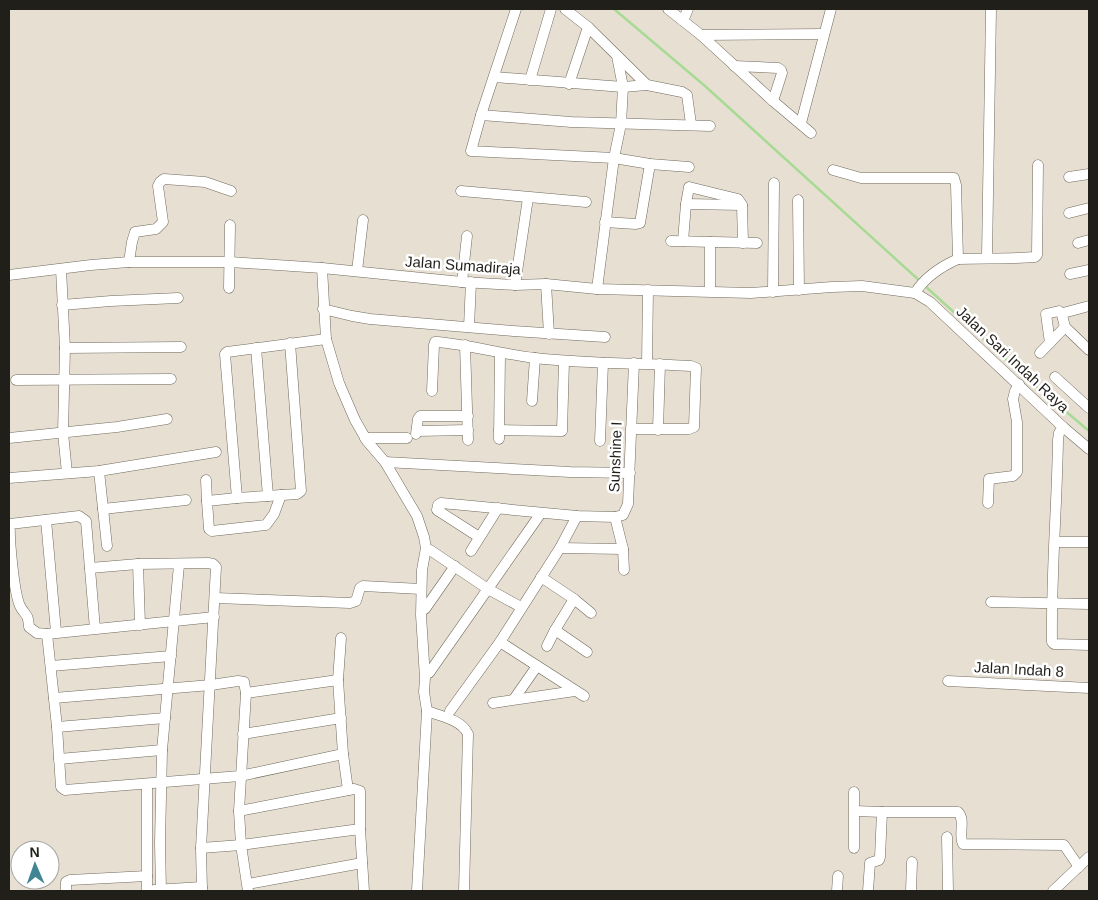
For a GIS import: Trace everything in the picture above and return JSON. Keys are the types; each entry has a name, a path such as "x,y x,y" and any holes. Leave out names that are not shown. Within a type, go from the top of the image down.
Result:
{"street":[{"path":"516,9 471,149 473,152 614,158 650,164 689,167"},
{"path":"530,80 551,9"},
{"path":"565,9 588,27 647,86"},
{"path":"668,9 701,35 773,102 811,133"},
{"path":"683,21 688,9"},
{"path":"800,123 831,9"},
{"path":"987,257 991,9"},
{"path":"569,84 588,27"},
{"path":"701,35 824,34"},
{"path":"597,288 614,158 621,124 623,87 617,56"},
{"path":"734,66 778,68 781,70 782,74 773,102"},
{"path":"494,77 569,84 623,87 647,86 685,93 687,95 691,124"},
{"path":"481,116 621,124 691,124 710,126"},
{"path":"605,222 640,223 650,164"},
{"path":"917,290 926,278 958,259 987,257 1003,259 1035,257 1037,255 1038,165"},
{"path":"833,170 861,178 954,178 956,184 958,259"},
{"path":"1069,177 1089,174"},
{"path":"129,262 135,232 156,229 163,222 158,186 164,179 205,182 231,191"},
{"path":"773,292 774,183"},
{"path":"683,241 686,204 690,187 734,196 742,205 742,243"},
{"path":"461,191 586,202"},
{"path":"515,285 528,198"},
{"path":"798,200 799,290"},
{"path":"686,204 742,205"},
{"path":"1069,213 1089,208"},
{"path":"356,271 363,220"},
{"path":"229,288 230,225"},
{"path":"467,236 469,328"},
{"path":"1078,243 1089,240"},
{"path":"671,241 757,243"},
{"path":"710,242 710,291"},
{"name":"Jalan Sumadiraja","path":"9,275 129,262 230,262 515,285 546,284 648,290 773,292 862,286 917,290"},
{"path":"322,268 326,339 339,383 354,420 384,462 417,516 426,548 421,589 424,692 428,711 417,891"},
{"path":"61,269 65,348 63,432 67,473"},
{"path":"1070,274 1089,270"},
{"path":"546,284 550,334"},
{"path":"647,363 648,290"},
{"name":"Jalan Sari Indah Raya","path":"917,290 1089,449"},
{"path":"62,306 111,300 178,298"},
{"path":"1050,343 1046,314 1058,311 1062,314 1089,306"},
{"path":"323,309 370,319 605,337"},
{"path":"1062,314 1065,328 1089,350"},
{"path":"1040,353 1065,328"},
{"path":"237,498 224,357 227,352 326,339"},
{"path":"432,391 435,342 466,345 500,354 564,361 694,366 696,370 694,427 690,430 631,430"},
{"path":"207,501 297,494 300,491 290,343"},
{"path":"366,438 413,434 468,435 466,345"},
{"path":"65,348 181,347"},
{"path":"256,348 268,496"},
{"path":"500,354 499,434 562,431 564,361"},
{"path":"532,402 535,358"},
{"path":"600,441 602,363"},
{"name":"Sunshine I","path":"614,517 623,515 628,504 634,363"},
{"path":"658,430 660,364"},
{"path":"1055,377 1089,408"},
{"path":"16,380 171,379"},
{"path":"988,503 989,479 1012,476 1016,472 1017,429 1013,399 1019,384"},
{"path":"413,434 420,416 468,416"},
{"path":"9,438 167,419"},
{"path":"1063,426 1058,440 1051,605 1052,642 1053,644 1089,645"},
{"path":"9,478 99,471 216,452"},
{"path":"384,462 570,472 630,473"},
{"path":"99,471 107,546"},
{"path":"206,480 209,529 212,530 266,525 274,514 281,495"},
{"path":"103,510 186,500"},
{"path":"478,538 437,510 438,505 441,503 577,516 614,517 622,549 624,570"},
{"path":"471,551 498,508"},
{"path":"428,673 541,513"},
{"path":"450,711 500,642 560,548 577,516"},
{"path":"95,629 86,521 83,517 12,523 10,527 15,582 20,606 26,612 29,627 33,631 52,633 174,622 214,616"},
{"path":"46,520 52,633 51,666 60,787 65,790 206,780 240,776 343,754"},
{"path":"1055,542 1089,542"},
{"path":"560,548 622,549"},
{"path":"430,550 488,589 521,607"},
{"path":"90,568 138,564 213,564 216,567 201,848 202,889 145,891 147,784"},
{"path":"138,564 140,625"},
{"path":"161,891 162,750 179,564"},
{"path":"425,609 455,566"},
{"path":"541,577 591,613"},
{"path":"215,598 350,603 356,601 360,588 363,586 421,589"},
{"path":"547,646 574,599"},
{"path":"991,602 1051,605 1089,604"},
{"path":"555,630 586,652"},
{"path":"341,638 338,680 343,754 348,790"},
{"path":"493,703 514,699 580,693 500,642"},
{"path":"51,666 171,656"},
{"path":"514,699 537,666"},
{"path":"246,693 338,680"},
{"path":"54,698 238,681 245,684 239,811 241,845 248,888 362,863"},
{"name":"Jalan Indah 8","path":"948,681 1089,688"},
{"path":"428,711 454,721 465,728 468,734 464,891"},
{"path":"57,727 164,718"},
{"path":"243,734 341,718"},
{"path":"59,759 162,750"},
{"path":"239,811 354,789 360,791 360,829 364,891"},
{"path":"854,792 854,848"},
{"path":"855,811 958,812 961,816 961,840 963,844 1064,845 1079,866"},
{"path":"868,891 870,863 879,860 880,857 882,812"},
{"path":"201,848 241,845 360,829"},
{"path":"947,837 949,891"},
{"path":"1053,891 1089,857"},
{"path":"911,891 912,862"},
{"path":"66,891 66,882 70,880 146,876"},
{"path":"837,891 838,876"}],"waterway":[{"path":"614,9 705,86 921,282"},
{"path":"925,286 1031,382 1089,431"}]}
